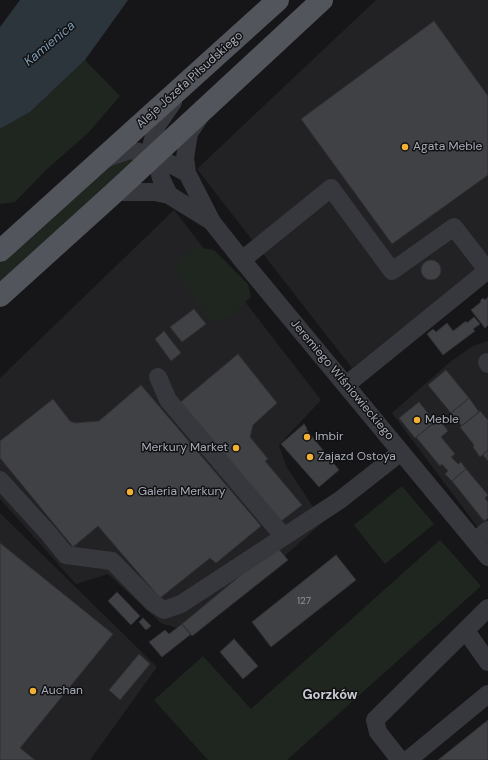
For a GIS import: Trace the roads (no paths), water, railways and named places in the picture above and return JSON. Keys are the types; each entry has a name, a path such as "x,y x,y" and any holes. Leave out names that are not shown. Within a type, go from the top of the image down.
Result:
{"main road":[{"name":"Aleje Józefa Piłsudskiego","path":"0,251 278,0"},
{"path":"0,296 206,107 312,3"}],"street":[{"path":"168,195 161,178 152,143 157,125 186,84"},
{"path":"187,173 184,158 189,133 206,107"},
{"name":"Aleje Józefa Piłsudskiego","path":"101,160 130,150 154,155 187,173"},
{"name":"Jeremiego Wiśniowieckiego","path":"187,173 212,222 401,452 481,536 488,557"},
{"path":"242,260 331,188 392,271 454,227 488,270 346,385"},
{"name":"Jeremiego Wiśniowieckiego","path":"115,192 156,192 168,195 212,222"},
{"path":"158,377 168,400 284,537"},
{"path":"0,480 66,555 112,561 153,603 164,610 181,604 340,500 401,452"},
{"path":"400,760 378,732 375,720 488,608"},
{"path":"466,631 488,662"},
{"path":"408,760 488,694"}],"water":[{"name":"Kamienica","path":"20,0 128,0 85,60 30,112 0,129 0,27"}],"place":[{"name":"Agata Meble","path":"405,147"},
{"name":"Meble","path":"417,420"},
{"name":"Imbir","path":"307,437"},
{"name":"Merkury Market","path":"236,448"},
{"name":"Zajazd Ostoya","path":"310,457"},
{"name":"Galeria Merkury","path":"130,492"},
{"name":"Auchan","path":"33,691"}],"district":[{"name":"Gorzków","path":"330,696"}]}
